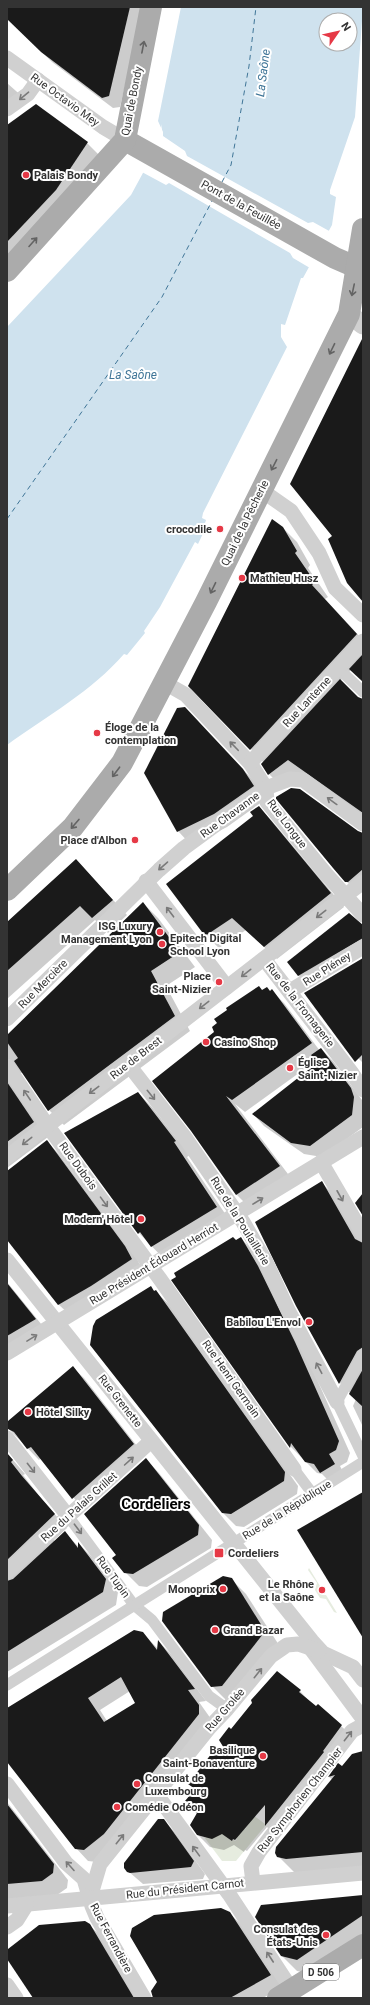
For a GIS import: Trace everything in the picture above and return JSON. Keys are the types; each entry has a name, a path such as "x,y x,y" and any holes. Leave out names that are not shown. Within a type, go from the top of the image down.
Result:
{"main road":[{"name":"Quai de Bondy","path":"7,271 125,140 151,7"},
{"name":"Pont de la Feuillée","path":"125,140 147,154 333,256 358,268"},
{"name":"Quai de la Pêcherie","path":"7,890 73,827 121,766 261,490 356,320 358,268 363,237"},
{"name":"D 506","path":"285,1994 357,1950"}],"street":[{"name":"Rue Octavio Mey","path":"7,58 103,127 125,140"},
{"path":"7,110 28,94 38,80"},
{"path":"261,490 291,511 319,553 335,588 363,615"},
{"name":"Rue Lanterne","path":"250,763 363,641"},
{"path":"338,668 363,692"},
{"name":"Rue Longue","path":"164,683 186,695 250,763 266,788 267,802 326,874 363,915"},
{"name":"Rue Chavanne","path":"146,881 181,851 266,788 290,779 303,780 363,824"},
{"path":"146,881 227,987"},
{"name":"Rue Mercière","path":"7,1019 146,881"},
{"name":"Rue de Brest","path":"7,1157 363,882"},
{"name":"Rue Pléney","path":"290,992 363,947"},
{"name":"Rue de la Fromagerie","path":"264,959 363,1090"},
{"name":"Rue de la Poulaillerie","path":"128,1064 143,1086 184,1136 238,1214 266,1262 288,1310 337,1402 363,1456"},
{"name":"Rue Dubois","path":"7,1066 47,1125 150,1265"},
{"name":"Rue Président Édouard Herriot","path":"7,1354 150,1265 238,1214 363,1136"},
{"path":"322,1162 363,1234"},
{"name":"Rue Grenette","path":"7,1260 295,1620 317,1650 332,1677 363,1718"},
{"name":"Rue Henri Germain","path":"150,1265 312,1493"},
{"path":"337,1402 363,1354"},
{"name":"Rue Tupin","path":"7,1438 68,1516 134,1605 152,1620 210,1696 227,1709"},
{"name":"Rue du Palais Grillet","path":"7,1572 151,1441"},
{"name":"Rue de la République","path":"7,1685 363,1462"},
{"path":"287,1645 294,1637 296,1631 295,1620"},
{"path":"287,1645 298,1644 358,1664"},
{"name":"Rue Grolée","path":"90,1898 100,1864 157,1795 209,1728 227,1709 271,1656 287,1645"},
{"path":"332,1677 358,1664"},
{"path":"358,1664 363,1680"},
{"name":"Rue Symphorien Champier","path":"253,1882 251,1866 259,1852 352,1731 363,1725"},
{"name":"Rue Ferrandière","path":"7,1784 66,1863 84,1879 97,1918 144,1998"},
{"path":"157,1795 222,1885 285,1994"},
{"name":"Rue du Président Carnot","path":"7,1906 363,1873"},
{"path":"7,1927 16,1920 27,1904"},
{"path":"7,1985 16,1998"}],"shaded area":[{"path":"309,1568 320,1586 318,1589 322,1595 326,1595 337,1613 334,1612 326,1599 320,1598 315,1590 317,1583 308,1570"},
{"path":"253,1815 265,1824 265,1826 236,1861 222,1861 204,1837 206,1838 207,1835 221,1829 232,1841 233,1839 235,1841 237,1839 235,1837 243,1828 246,1828"}],"water":[{"name":"La Saône","path":"181,7 363,7 355,117 330,190 330,194 336,197 332,225 303,278 301,278 285,325 281,324 281,337 287,347 203,513 202,518 206,520 205,523 207,525 198,544 195,542 160,607 144,631 145,633 127,655 124,654 98,680 7,745 7,327 131,195 163,136 163,132 158,121"}],"pier":[{"path":"161,124 163,136 185,151 187,156 308,223 313,222 331,232 310,268 293,258 290,253 169,183 166,185 140,171 161,136"}],"building":[{"path":"7,7 130,7 109,96 102,98 41,52 7,19"},
{"path":"36,104 88,142 56,190 7,242 7,125"},
{"path":"363,337 363,602 347,583 328,539 332,536 290,484"},
{"path":"272,519 283,527 297,551 295,553 315,582 312,585 357,634 250,750 188,686"},
{"path":"363,654 363,682 349,669"},
{"path":"340,679 358,697 363,699 363,813 288,760 268,775 261,764"},
{"path":"185,707 243,769 254,786 214,814 177,832 144,773 177,708"},
{"path":"291,788 300,789 358,831 363,833 363,869 348,882 345,882 276,799 276,797"},
{"path":"259,806 331,893 264,947 232,918 205,936 166,884 253,816 250,812"},
{"path":"76,859 113,900 92,918 80,906 7,971 7,922"},
{"path":"143,902 180,952 151,971 175,1016 48,1111 14,1061 18,1058 7,1042 7,1035"},
{"path":"349,913 363,925 363,938 298,976 287,962"},
{"path":"363,958 363,1054 355,1062 304,993"},
{"path":"259,986 262,990 267,987 270,991 272,989 312,1043 232,1100 226,1096 280,1166 236,1195 191,1131 152,1081 214,1032 212,1027 217,1023 214,1019 227,1010 226,1008"},
{"path":"321,1048 351,1088 354,1097 352,1115 310,1146 291,1143 252,1114 317,1063 311,1055"},
{"path":"7,1082 34,1122 7,1142"},
{"path":"138,1092 176,1141 174,1142 217,1207 151,1247 140,1232 138,1234 64,1133"},
{"path":"47,1140 125,1246 132,1259 91,1286 58,1305 7,1240 7,1171"},
{"path":"322,1181 355,1239 363,1243 363,1347 357,1351 339,1384 296,1306 255,1222"},
{"path":"363,1193 363,1216 355,1203"},
{"path":"233,1237 236,1240 241,1237 258,1266 295,1342 339,1441 336,1450 329,1454 335,1464 320,1473 314,1464 305,1462 291,1443 290,1448 171,1280 176,1277 174,1273"},
{"path":"7,1283 36,1319 7,1336"},
{"path":"151,1286 154,1291 156,1290 285,1472 284,1481 231,1514 222,1513 90,1345 93,1326 96,1320"},
{"path":"73,1366 134,1444 72,1499 31,1447 27,1449 14,1432 8,1429 8,1421"},
{"path":"363,1369 363,1407 349,1394"},
{"path":"7,1453 13,1460 11,1462 22,1476 55,1514 7,1560"},
{"path":"146,1458 199,1525 198,1535 133,1574 124,1573 112,1558 116,1555 84,1514"},
{"path":"363,1492 363,1638 297,1530"},
{"path":"65,1531 78,1548 78,1542 106,1579 103,1592 7,1652 7,1581 13,1579"},
{"name":"Grand Bazar","path":"223,1576 232,1578 262,1626 263,1634 222,1686 211,1687 162,1621 163,1612"},
{"path":"134,1630 143,1632 157,1650 158,1640 195,1689 188,1690 199,1705 199,1714 104,1834 84,1850 75,1849 7,1762 7,1708","holes":["121,1677 135,1703 104,1722 88,1698"]},
{"name":"Basilique Saint-Bonaventure","path":"277,1671 301,1690 299,1692 316,1706 318,1704 342,1725 323,1751 324,1752 265,1826 265,1805 235,1840 233,1839 232,1841 222,1834 212,1839 197,1835 190,1825 197,1813 186,1805 188,1802 185,1801 195,1789 188,1784 212,1753 227,1753 219,1740 229,1727 231,1729 252,1703 251,1700"},
{"path":"363,1751 363,1852 286,1859 277,1857 275,1853 276,1847 335,1775 328,1777 338,1763 342,1766 352,1754"},
{"path":"7,1804 54,1864 53,1873 42,1881 7,1884"},
{"path":"158,1819 164,1819 194,1861 191,1867 130,1873 127,1872 124,1868 124,1863"},
{"path":"363,1895 363,1915 297,1960 281,1956 255,1917 261,1905"},
{"path":"221,1908 230,1912 271,1975 230,1998 153,1998 151,1991 157,1982 130,1936 132,1928 154,1915"},
{"path":"85,1921 90,1924 134,1998 33,1998 7,1959 8,1949 39,1925"}],"ferry route":[{"path":"222,182 231,165 249,66 256,7"},
{"path":"7,519 162,297 212,201"}],"place":[{"name":"Palais Bondy","path":"26,175"},
{"name":"crocodile","path":"220,529"},
{"name":"Mathieu Husz","path":"242,578"},
{"name":"Éloge de la contemplation","path":"97,733"},
{"name":"Place d'Albon","path":"135,840"},
{"name":"ISG Luxury Management Lyon","path":"160,932"},
{"name":"Epitech Digital School Lyon","path":"162,944"},
{"name":"Place Saint-Nizier","path":"219,982"},
{"name":"Casino Shop","path":"206,1042"},
{"name":"Église Saint-Nizier","path":"290,1068"},
{"name":"Modern' Hôtel","path":"141,1219"},
{"name":"Babilou L'Envol","path":"309,1322"},
{"name":"Hôtel Silky","path":"28,1412"},
{"name":"Cordeliers","path":"219,1553"},
{"name":"Monoprix","path":"223,1589"},
{"name":"Le Rhône et la Saône","path":"322,1590"},
{"name":"Grand Bazar","path":"215,1630"},
{"name":"Basilique Saint-Bonaventure","path":"263,1756"},
{"name":"Consulat de Luxembourg","path":"137,1784"},
{"name":"Comédie Odéon","path":"117,1807"},
{"name":"Consulat des États-Unis","path":"326,1935"}],"district":[{"name":"Cordeliers","path":"156,1504"}]}
